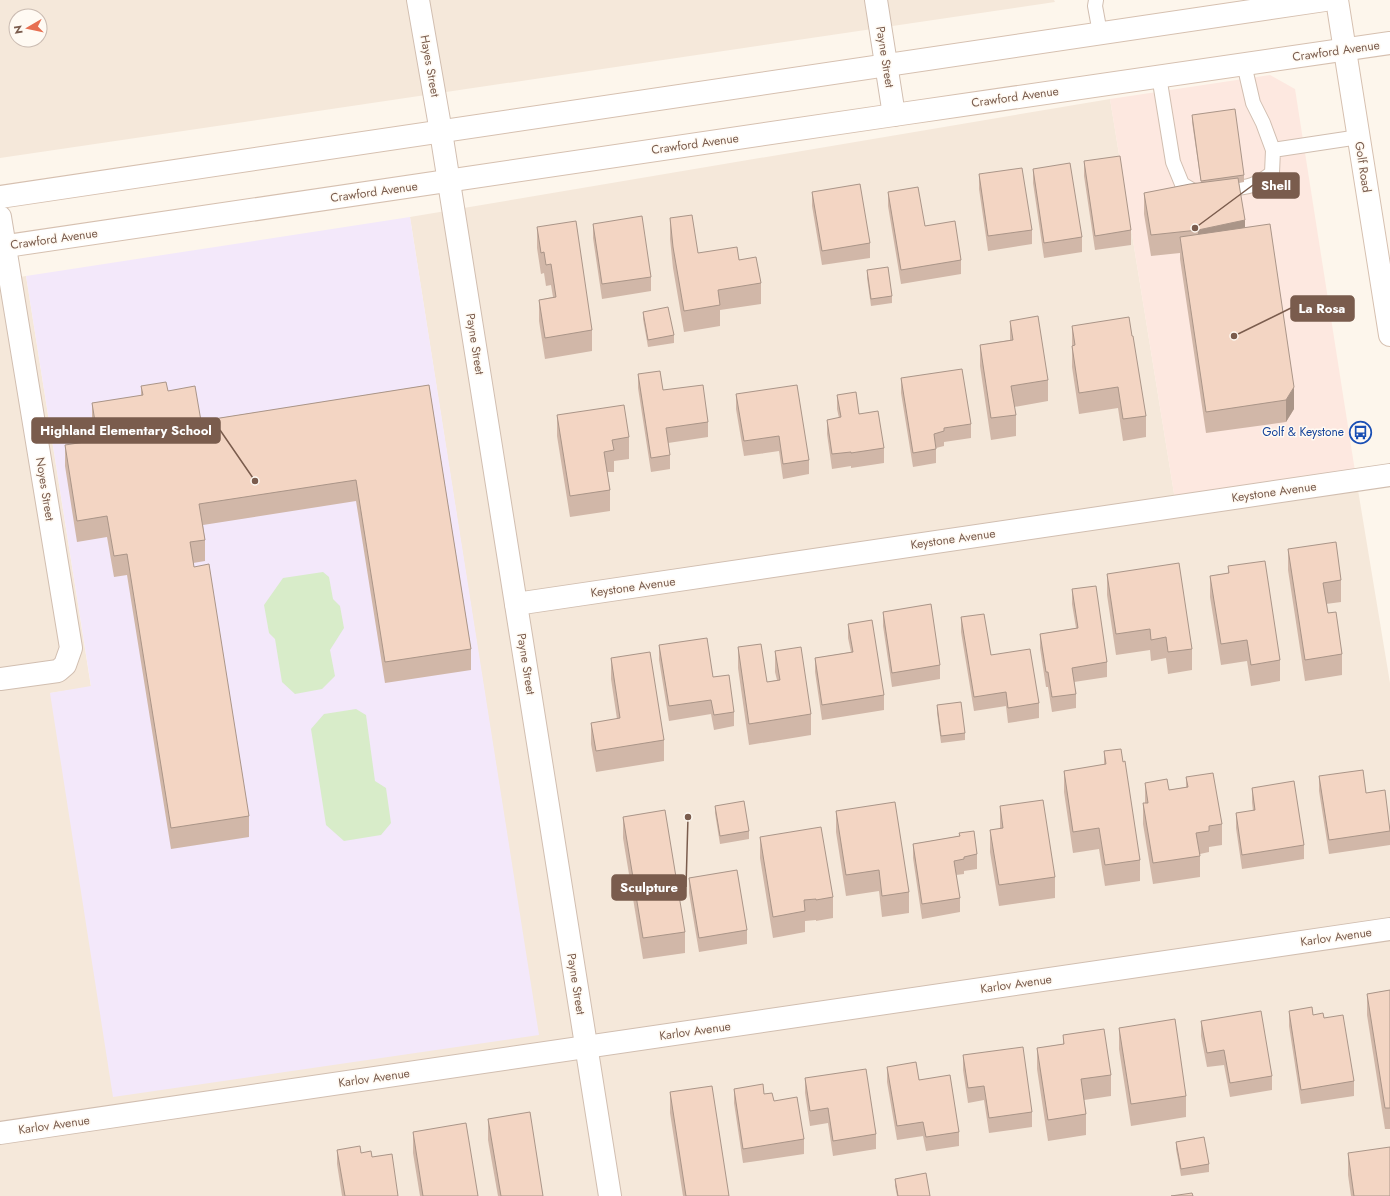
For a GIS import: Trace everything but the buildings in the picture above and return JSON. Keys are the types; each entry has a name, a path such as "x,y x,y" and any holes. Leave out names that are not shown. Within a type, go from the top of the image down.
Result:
{"street":[{"name":"Hayes Street","path":"418,0 442,132"},
{"name":"Payne Street","path":"876,0 894,115"},
{"path":"0,198 1325,0"},
{"name":"Golf Road","path":"1337,0 1390,335"},
{"name":"Crawford Avenue","path":"2,247 1390,43"},
{"name":"Payne Street","path":"442,132 610,1196"},
{"name":"Noyes Street","path":"0,217 2,247 71,648 65,666 58,671 0,680"},
{"name":"Keystone Avenue","path":"516,604 1390,475"},
{"name":"Karlov Avenue","path":"0,1133 1390,929"}],"lane":[{"path":"1096,0 1095,6 1100,33"},
{"path":"1159,76 1173,162 1182,184 1192,190 1200,192 1250,186 1261,182 1272,173 1273,150 1263,123 1253,103 1244,64"},
{"path":"1273,150 1359,137"}],"shaded area":[{"path":"0,0 1054,0 1055,2 0,158"},
{"path":"1270,75 1295,89 1357,484 1177,512 1110,99"},
{"path":"1110,99 1177,512 1357,484 1390,683 1390,1196 0,1196 0,280 26,276 91,687 50,693 538,1034 410,217"},
{"path":"410,217 539,1035 113,1097 50,693 91,686 26,276"}],"green space":[{"path":"323,572 329,577 333,599 340,606 344,628 330,650 335,676 322,689 295,694 282,682 275,639 269,633 264,605 283,578"},
{"path":"356,709 366,715 375,781 386,788 391,823 381,835 344,841 326,825 311,729 324,714"}],"place":[{"name":"Shell","path":"1195,228"},
{"name":"La Rosa","path":"1234,336"},
{"name":"Golf & Keystone","path":"1360,432"},
{"name":"Highland Elementary School","path":"255,481"},
{"name":"Sculpture","path":"688,817"}]}
